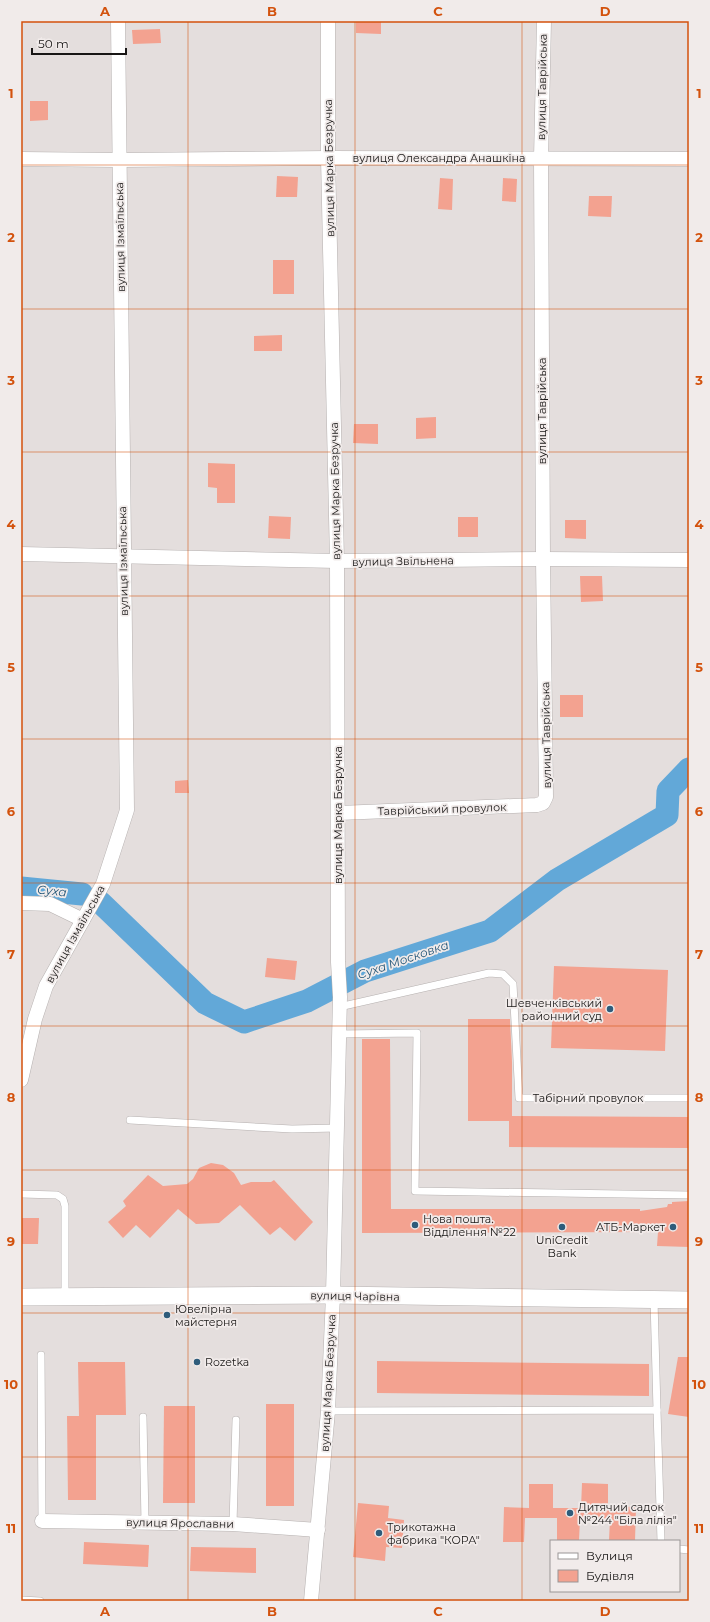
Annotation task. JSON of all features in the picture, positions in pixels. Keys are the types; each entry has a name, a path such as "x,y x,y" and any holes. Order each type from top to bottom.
{"street":[{"name":"вулиця Ізмаїльська","path":"21,1080 34,1019 46,986 103,884 127,810 118,21"},
{"name":"вулиця Марка Безручка","path":"311,1601 328,1411 333,1295 339,1034 337,561 328,158 328,21"},
{"name":"вулиця Таврійська","path":"544,21 541,159 543,559 547,795 545,801"},
{"name":"вулиця Олександра Анашкіна","path":"21,159 689,159"},
{"name":"вулиця Звільнена","path":"21,554 123,558 337,561 543,559 689,560"},
{"name":"Таврійський провулок","path":"339,813 537,805 545,801"},
{"path":"21,904 50,904 83,920"},
{"name":"вулиця Чарівна","path":"21,1298 333,1295 689,1300"},
{"name":"вулиця Ярославни","path":"42,1521 233,1524 318,1530"}],"lane":[{"name":"Табірний провулок","path":"339,1002 489,973 504,974 513,984 519,1098 689,1098"},
{"path":"339,1034 417,1032 415,1191 689,1195"},
{"path":"130,1120 292,1129 337,1128"},
{"path":"21,1194 57,1194 63,1199 65,1206 65,1297"},
{"path":"654,1300 660,1540"},
{"path":"41,1355 42,1521"},
{"path":"328,1411 657,1410"},
{"path":"143,1417 145,1523"},
{"path":"233,1524 236,1420"},
{"path":"21,1600 40,1601"}],"building":[{"path":"356,21 381,21 381,34 356,33"},
{"path":"160,29 161,43 133,44 132,30"},
{"path":"30,101 48,101 48,120 30,121"},
{"path":"277,176 298,177 297,197 276,197"},
{"path":"440,178 453,179 452,210 438,209"},
{"path":"503,178 517,179 516,202 502,201"},
{"path":"589,196 612,196 611,217 588,216"},
{"path":"273,260 294,260 294,294 273,294"},
{"path":"282,335 282,351 254,351 254,336"},
{"path":"436,417 436,438 416,439 416,418"},
{"path":"354,424 378,424 378,444 353,443"},
{"path":"208,463 235,464 235,503 217,503 217,488 208,487"},
{"path":"269,516 291,517 290,539 268,538"},
{"path":"458,517 478,517 478,537 458,537"},
{"path":"565,520 586,520 586,539 565,538"},
{"path":"580,576 602,576 603,601 581,602"},
{"path":"560,695 583,695 583,717 560,717"},
{"path":"188,780 189,793 175,793 175,781"},
{"path":"267,958 297,961 295,980 265,977"},
{"name":"Шевченківський районний суд","path":"554,966 668,970 665,1051 551,1048"},
{"path":"468,1019 510,1019 512,1116 689,1117 689,1148 509,1147 509,1121 468,1121"},
{"path":"362,1039 390,1039 391,1209 640,1209 640,1211 667,1207 668,1204 672,1204 672,1202 689,1201 689,1247 657,1246 658,1232 362,1233"},
{"path":"211,1163 223,1165 234,1173 241,1185 251,1182 271,1182 274,1180 313,1222 295,1241 280,1227 270,1235 240,1205 219,1223 196,1224 178,1209 150,1238 136,1225 123,1238 108,1222 126,1206 123,1201 148,1175 163,1186 187,1184 193,1179 199,1168"},
{"path":"21,1218 39,1218 38,1244 21,1244"},
{"path":"678,1357 689,1357 689,1417 668,1414"},
{"path":"377,1361 649,1364 649,1396 377,1393"},
{"path":"78,1362 125,1362 126,1415 96,1415 96,1500 68,1500 67,1416 79,1416"},
{"path":"266,1404 294,1404 294,1506 266,1506"},
{"path":"164,1406 195,1406 195,1503 163,1503"},
{"name":"Дитячий садок №244 \"Біла лілія\"","path":"582,1483 608,1484 608,1506 636,1507 635,1540 609,1540 610,1519 580,1519 579,1540 557,1540 557,1518 525,1518 524,1542 503,1542 504,1507 529,1508 529,1484 553,1484 553,1508 581,1508"},
{"name":"Трикотажна фабрика \"КОРА\"","path":"358,1503 389,1506 388,1518 404,1520 402,1548 386,1547 385,1561 353,1557"},
{"path":"84,1542 149,1545 148,1567 83,1564"},
{"path":"191,1547 256,1548 256,1573 190,1571"}],"waterway":[{"name":"Суха Московка","path":"101,903 205,1003 244,1022 307,1001 365,971 490,931 557,880 667,815 668,791 689,769"},
{"name":"Суха","path":"21,888 82,894"}],"place":[{"name":"Шевченківський районний суд","path":"610,1009"},
{"name":"Нова пошта. Відділення №22","path":"415,1225"},
{"name":"UniCredit Bank","path":"562,1227"},
{"name":"АТБ-Маркет","path":"673,1227"},
{"name":"Ювелірна майстерня","path":"167,1315"},
{"name":"Rozetka","path":"197,1362"},
{"name":"Дитячий садок №244 \"Біла лілія\"","path":"570,1513"},
{"name":"Трикотажна фабрика \"КОРА\"","path":"379,1533"}]}
